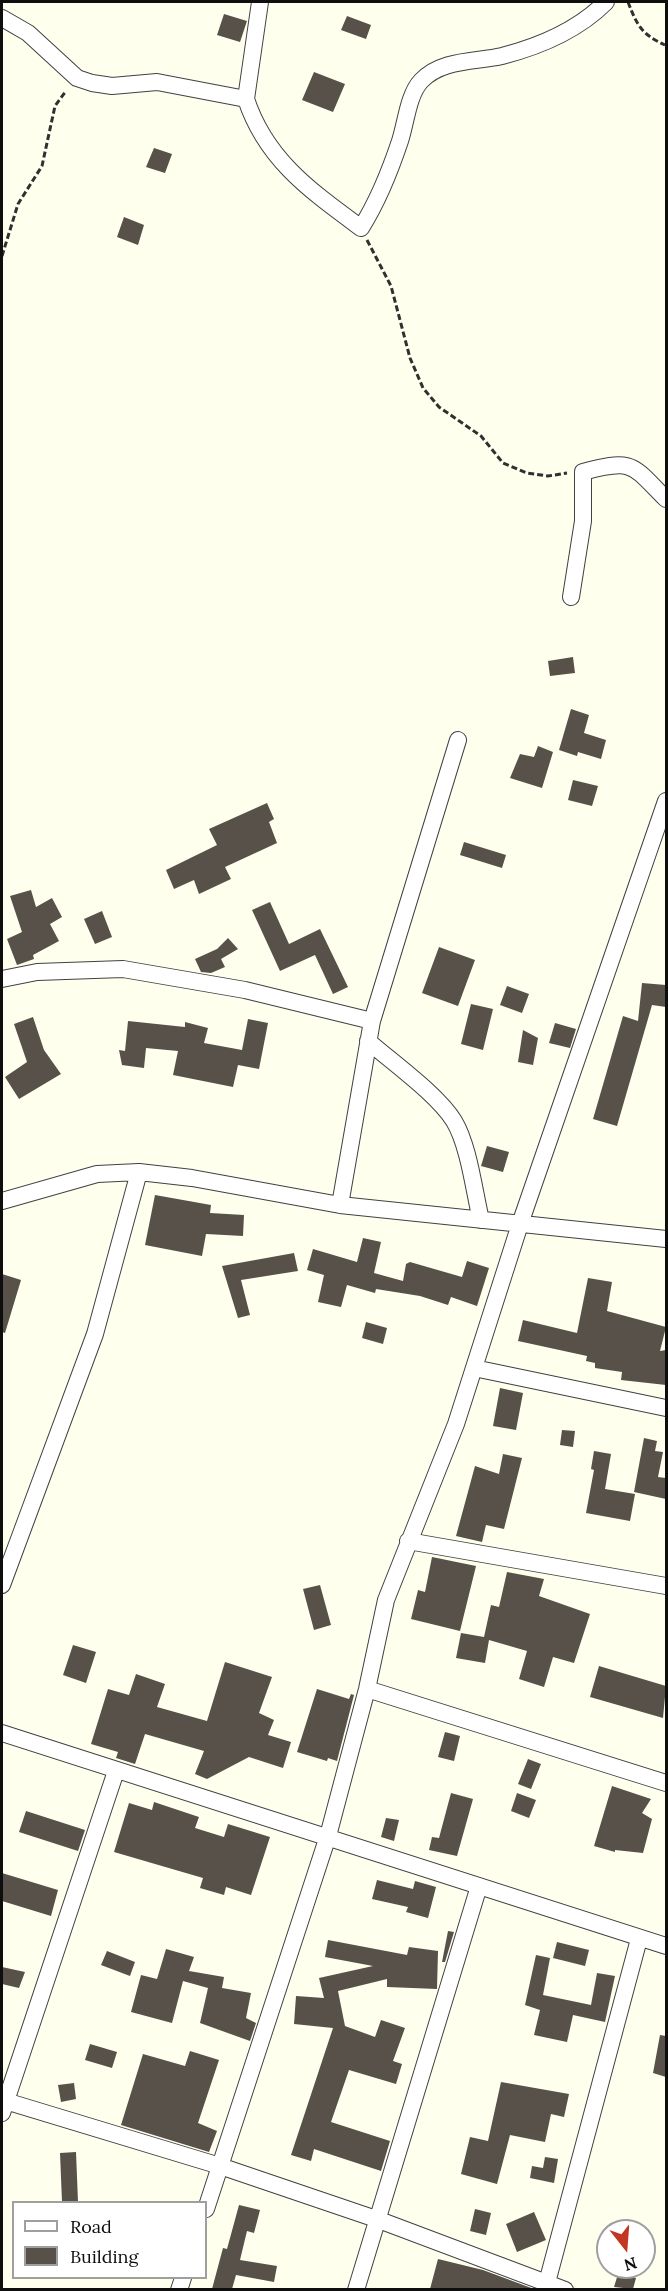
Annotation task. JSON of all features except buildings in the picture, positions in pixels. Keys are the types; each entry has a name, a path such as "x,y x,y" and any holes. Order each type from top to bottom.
{"street":[{"path":"260,2 246,99 264,142 298,178 361,228 373,209 397,150 419,82 432,71 453,64 500,57 540,45 558,37 594,13 606,2"},
{"path":"2,18 28,33 77,78 92,83 112,86 157,82 246,99"},
{"path":"571,597 583,521 583,472 608,465 624,465 641,471 666,499"},
{"path":"340,1205 372,1021 458,740"},
{"path":"207,2206 328,1836 367,1689 386,1600 456,1424 520,1224 666,801"},
{"path":"2,979 37,972 123,969 245,990 372,1021"},
{"path":"369,1041 444,1109 455,1122 462,1139 481,1220"},
{"path":"2,1201 98,1174 139,1172 192,1178 340,1205 666,1239"},
{"path":"2,1581 94,1334 139,1172"},
{"path":"474,1368 666,1408"},
{"path":"408,1541 666,1586"},
{"path":"367,1689 666,1783"},
{"path":"2,1733 666,1946"},
{"path":"116,1771 3,2105 220,2166 379,2220 546,2286 565,2289"},
{"path":"356,2289 379,2220 479,1886"},
{"path":"546,2286 639,1939"}],"path":[{"path":"628,2 636,23 647,37 665,45"},
{"path":"2,256 18,204 42,166 55,106 77,78"},
{"path":"361,228 391,286 410,358 423,388 439,407 481,436 503,463 527,473 548,476 583,472"}]}
